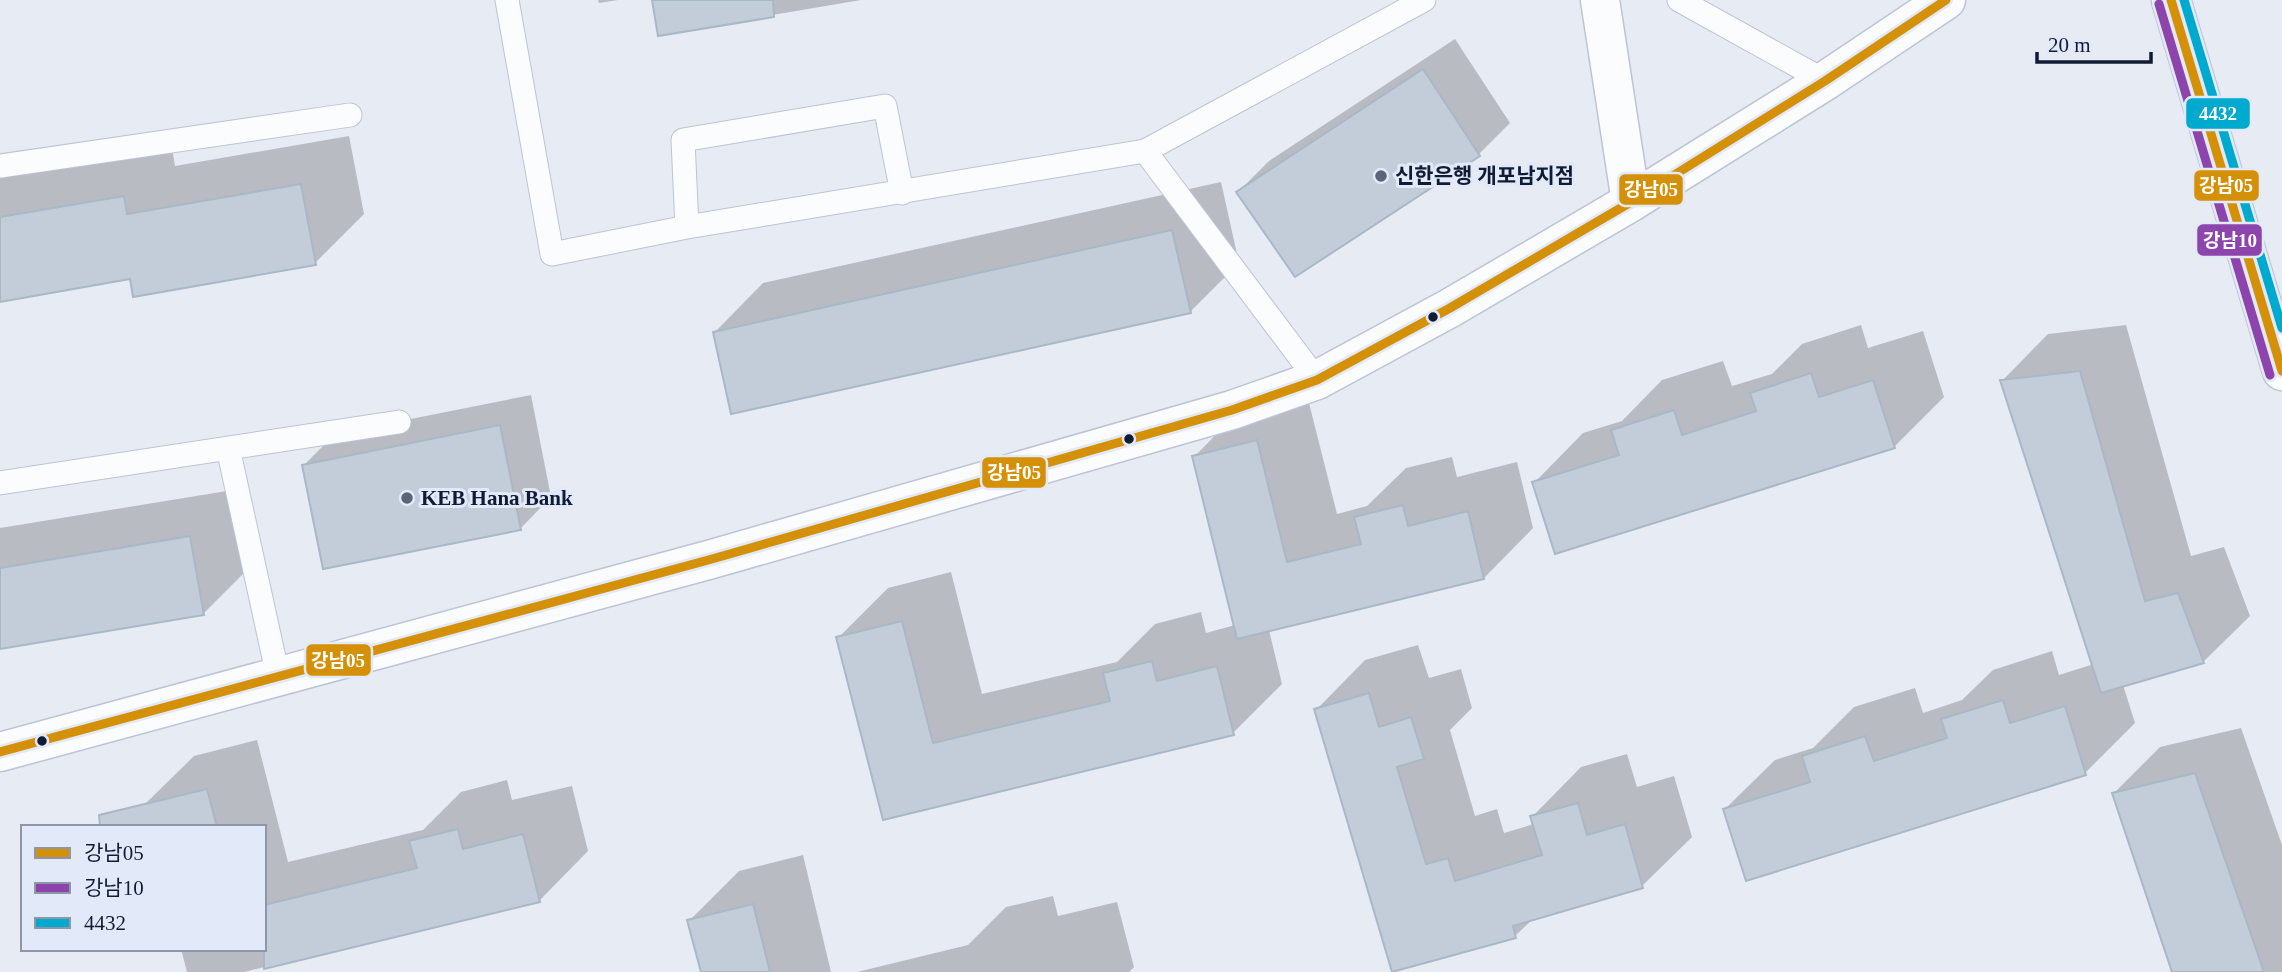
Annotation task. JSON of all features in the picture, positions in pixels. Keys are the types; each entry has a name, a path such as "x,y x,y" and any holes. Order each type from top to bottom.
{"street":[{"path":"1600,0 1631,202"},
{"path":"0,752 726,555 1232,410 1317,380 1450,308 1631,202 1825,81 1946,0"},
{"path":"2171,0 2282,371"}],"lane":[{"path":"507,0 552,254 687,227 1145,151 1424,0"},
{"path":"1679,0 1825,81"},
{"path":"687,227 683,140 886,106 902,193"},
{"path":"0,166 350,115"},
{"path":"1145,151 1317,380"},
{"path":"0,483 399,422"},
{"path":"228,448 278,676"}],"building":[{"path":"652,0 773,0 774,17 658,36"},
{"path":"1423,69 1480,156 1295,277 1236,192"},
{"path":"301,184 316,265 133,297 130,279 0,302 0,217 124,196 127,214"},
{"path":"1172,230 1191,313 731,414 713,332"},
{"path":"2080,371 2145,601 2178,593 2204,663 2101,693 2000,380"},
{"path":"1811,373 1819,397 1873,380 1895,448 1555,554 1532,482 1619,455 1611,430 1674,410 1682,435 1756,411 1750,393"},
{"path":"500,425 521,530 323,569 302,465"},
{"path":"1257,440 1287,562 1361,544 1354,517 1403,505 1408,526 1468,511 1484,579 1237,639 1192,456"},
{"path":"190,536 204,615 0,649 0,568"},
{"path":"902,621 933,743 1110,701 1103,673 1152,661 1157,681 1217,666 1234,735 883,820 836,637"},
{"path":"1369,693 1379,727 1411,717 1424,759 1397,767 1426,864 1448,858 1455,881 1542,855 1530,816 1578,803 1587,835 1625,824 1643,888 1513,926 1516,938 1392,972 1314,709"},
{"path":"2003,700 2010,723 2065,706 2086,775 1746,881 1723,809 1810,782 1802,756 1865,736 1874,761 1947,738 1941,719"},
{"path":"2195,773 2264,972 2172,972 2112,793"},
{"path":"207,789 216,825 100,825 99,815"},
{"path":"458,829 463,849 523,834 540,902 264,969 266,905 417,868 409,841"},
{"path":"753,904 770,972 701,972 687,920"}],"transit line":[{"name":"강남05","path":"0,752 712,559 1232,410 1317,380 1450,308 1631,202 1825,81 1946,0"},
{"name":"강남05","path":"2171,0 2282,371"},
{"name":"4432","path":"2184,0 2282,328"},
{"name":"강남10","path":"2159,4 2270,375"}],"place":[{"name":"신한은행 개포남지점","path":"1381,176"},
{"name":"KEB Hana Bank","path":"407,498"}]}
